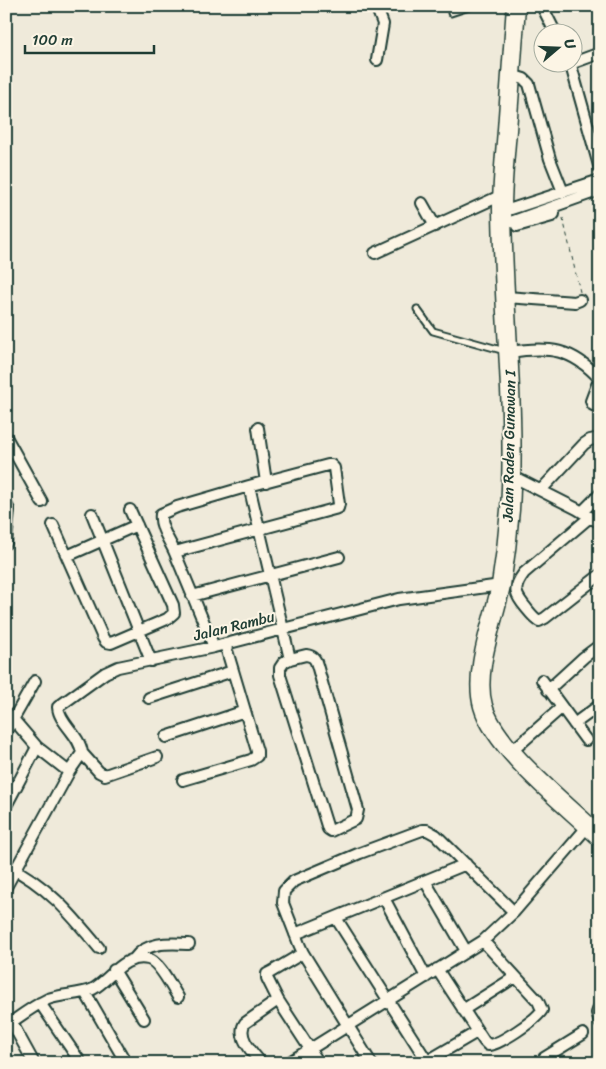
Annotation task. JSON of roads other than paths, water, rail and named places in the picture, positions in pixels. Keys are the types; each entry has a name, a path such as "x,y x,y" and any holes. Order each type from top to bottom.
{"highway":[{"name":"Jalan Raden Gunawan I","path":"516,6 502,195 511,388 507,543 480,682 482,705 492,728 512,751 534,775 594,831"}],"street":[{"path":"376,6 383,24 377,60"},
{"path":"542,6 550,22"},
{"path":"584,58 600,53"},
{"path":"573,72 600,169"},
{"path":"502,222 552,216 558,199 550,159 530,84 524,79 511,75"},
{"path":"502,222 600,180"},
{"path":"558,199 600,190"},
{"path":"375,253 502,195"},
{"path":"422,203 435,226"},
{"path":"506,297 574,302 580,300"},
{"path":"509,352 537,348 565,354 581,361 597,385 592,403 600,408"},
{"path":"258,428 266,482"},
{"path":"542,490 584,444 590,440 600,438"},
{"path":"7,440 42,502"},
{"path":"174,552 336,508 339,506 334,468 331,465 249,486 177,507 160,514 162,527 214,647"},
{"path":"510,475 542,490 600,523"},
{"path":"249,486 290,659"},
{"path":"600,494 586,514 524,573 516,585 516,593 533,616 539,620 545,618 600,575"},
{"path":"6,504 9,510 6,543"},
{"path":"53,525 103,638 106,642 114,642 172,617 174,610 130,510"},
{"path":"92,514 151,661"},
{"path":"67,556 137,525"},
{"path":"192,596 339,557"},
{"name":"Jalan Rambu","path":"82,753 79,742 59,713 58,707 111,670 214,647 417,595 500,585"},
{"path":"183,780 251,760 257,756 225,644"},
{"path":"548,690 600,645"},
{"path":"306,655 315,659 358,810 356,819 333,831 328,829 280,675 281,665 290,659 306,655"},
{"path":"149,698 233,671"},
{"path":"542,680 586,740"},
{"path":"6,732 10,716 35,681"},
{"path":"574,724 600,705"},
{"path":"512,751 561,708"},
{"path":"166,737 245,711"},
{"path":"10,716 38,747 69,772"},
{"path":"6,806 38,747"},
{"path":"6,887 11,867 82,753 98,772 105,774 157,757"},
{"path":"370,1063 303,953 283,903 284,890 294,881 360,853 422,830 427,830 436,835 514,912"},
{"path":"288,1063 483,941 594,831"},
{"path":"295,934 466,864"},
{"path":"11,867 42,886 53,896 67,909 99,948"},
{"path":"425,881 466,951"},
{"path":"384,898 426,976"},
{"path":"336,918 426,1062 477,1032"},
{"path":"437,969 477,1032 488,1045 494,1044 540,1014 542,1006 483,941"},
{"path":"134,959 138,952 150,946 174,943 189,944"},
{"path":"303,953 267,974 268,983 319,1063"},
{"path":"34,1063 9,1024 40,1003 50,999 85,992 99,985 114,970 134,959 148,959 156,964 178,997"},
{"path":"114,970 144,1019"},
{"path":"463,1010 515,977"},
{"path":"85,992 125,1061"},
{"path":"261,1063 248,1046 242,1028 245,1023 278,1000"},
{"path":"40,1003 81,1063"},
{"path":"600,1005 597,1013 600,1023"},
{"path":"541,1063 544,1058 583,1034"}],"lane":[{"path":"451,12 472,6"},
{"path":"417,309 434,331 509,352"}]}
